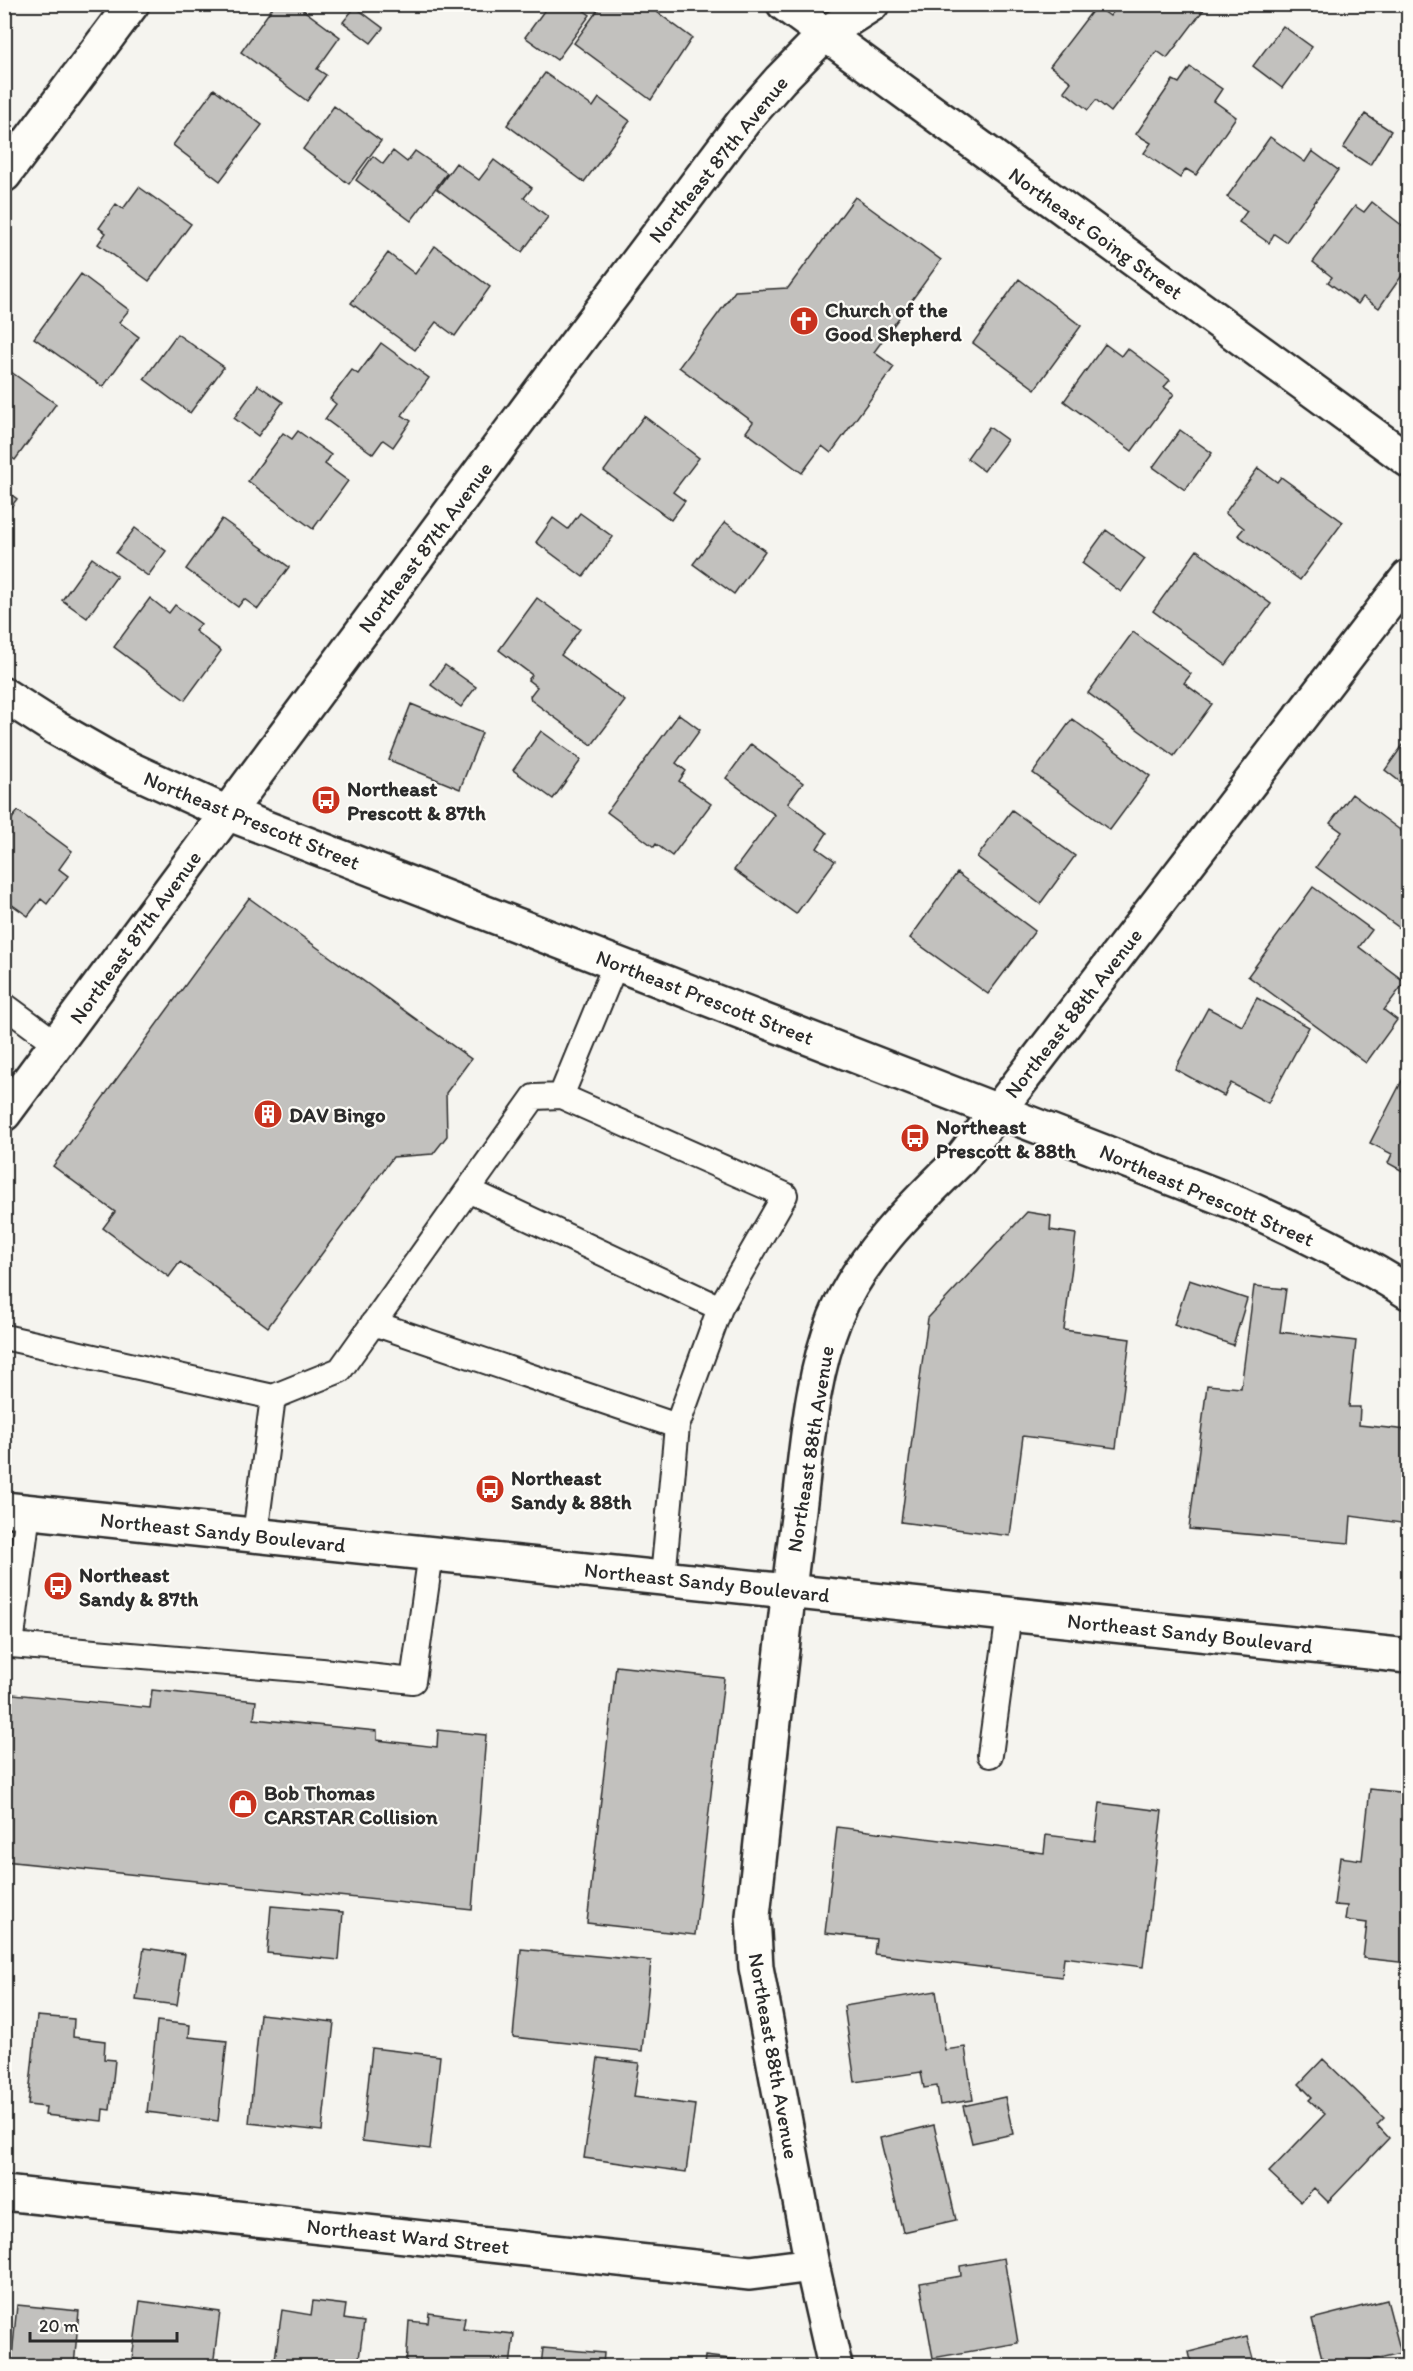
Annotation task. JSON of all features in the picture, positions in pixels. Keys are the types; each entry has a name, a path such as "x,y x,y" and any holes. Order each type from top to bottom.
{"street":[{"path":"4,176 132,4"},
{"name":"Northeast Going Street","path":"784,4 1408,460"},
{"name":"Northeast 87th Avenue","path":"4,1114 546,383 744,121 825,34 872,4"},
{"name":"Northeast 88th Avenue","path":"835,2367 812,2265 756,1967 753,1916 788,1591 812,1409 824,1350 835,1317 858,1275 884,1239 914,1205 961,1159 1408,577"},
{"name":"Northeast Prescott Street","path":"4,695 54,728 117,763 227,813 1242,1205 1358,1261 1408,1292"},
{"name":"Northeast Sandy Boulevard","path":"16,1511 1408,1656"},
{"name":"Northeast Ward Street","path":"4,2193 750,2273 812,2265"}],"lane":[{"path":"561,1096 616,963"},
{"path":"4,1005 57,1044"},
{"path":"4,1337 273,1397 340,1370 534,1096 561,1096 785,1195 720,1308 677,1426 663,1578"},
{"path":"468,1190 720,1308"},
{"path":"374,1323 677,1426"},
{"path":"255,1535 273,1397"},
{"path":"16,1511 11,1645 322,1671 413,1681 431,1553"},
{"path":"990,1755 1009,1614"}],"building":[{"path":"275,4 295,4 340,37 317,69 326,75 307,101 241,52"},
{"path":"549,4 575,4 590,15 557,60 525,37"},
{"path":"602,4 646,4 692,38 651,100 574,43"},
{"path":"1119,4 1200,4 1205,8 1167,58 1157,51 1111,112 1096,100 1088,110 1064,91 1071,82 1050,66 1096,6 1110,16"},
{"path":"355,7 383,28 371,43 343,22"},
{"path":"1283,26 1312,47 1282,88 1253,66"},
{"path":"1190,67 1222,89 1214,101 1236,117 1196,175 1186,169 1180,178 1144,153 1151,143 1136,134 1173,80 1179,83"},
{"path":"545,73 593,107 599,98 630,121 584,182 507,125"},
{"path":"214,89 262,125 220,181 173,145"},
{"path":"334,106 381,141 349,184 303,149"},
{"path":"1365,114 1391,131 1370,165 1343,148"},
{"path":"1270,137 1305,162 1312,151 1338,170 1286,242 1274,234 1269,243 1239,222 1247,211 1227,197"},
{"path":"393,151 407,162 415,151 447,173 411,221 356,180 373,156 383,164"},
{"path":"494,160 532,188 524,198 548,217 522,252 437,189 456,163 479,180"},
{"path":"139,187 191,224 149,281 98,244 106,233 99,228 116,204 123,209"},
{"name":"Church of the Good Shepherd","path":"855,197 941,260 874,352 894,367 831,453 822,446 802,473 746,432 753,422 679,367 735,291 788,288"},
{"path":"1372,202 1408,230 1406,258 1408,267 1379,308 1363,297 1358,304 1328,282 1332,277 1313,262 1355,206 1364,212"},
{"path":"435,246 490,287 455,336 436,322 415,350 351,303 388,253 415,274"},
{"path":"81,274 129,310 119,322 139,337 103,387 34,338"},
{"path":"1019,279 1081,326 1035,389 973,343"},
{"path":"177,334 224,367 190,413 144,379"},
{"path":"381,343 429,378 402,415 411,421 393,447 383,440 373,454 325,419 336,404 330,399 352,370 358,374"},
{"path":"1105,344 1121,356 1127,348 1170,380 1164,387 1174,394 1132,451 1064,401"},
{"path":"4,367 56,404 15,460 4,452"},
{"path":"258,385 283,402 258,436 234,418"},
{"path":"644,416 699,458 673,492 685,501 671,520 604,471"},
{"path":"989,427 1007,440 984,471 967,458"},
{"path":"1180,430 1212,453 1185,490 1153,467"},
{"path":"298,431 331,455 325,464 348,481 313,529 248,481 283,433 292,439"},
{"path":"1258,468 1277,482 1281,477 1343,522 1300,580 1238,535 1244,528 1225,513"},
{"path":"4,489 17,499 4,516"},
{"path":"580,513 613,537 583,577 536,542 553,518 568,529"},
{"path":"222,519 289,567 258,609 244,599 238,607 186,569"},
{"path":"725,522 765,551 734,594 693,564"},
{"path":"135,528 166,551 148,576 116,553"},
{"path":"1106,530 1145,559 1121,592 1082,563"},
{"path":"1197,550 1271,604 1226,665 1153,611"},
{"path":"92,558 117,576 87,618 62,600"},
{"path":"150,598 169,613 175,605 201,624 195,631 221,651 185,700 114,647"},
{"path":"537,598 580,629 561,655 625,701 592,745 531,700 530,696 537,687 528,680 532,675 499,650"},
{"path":"1133,632 1191,674 1184,683 1212,704 1174,756 1088,693"},
{"path":"445,665 476,687 461,707 431,685"},
{"path":"411,704 482,733 460,789 389,760"},
{"path":"679,714 700,730 676,763 686,771 679,781 711,804 672,856 656,844 654,847 607,812"},
{"path":"1072,719 1150,776 1110,830 1033,773"},
{"path":"541,731 581,760 553,799 513,770"},
{"path":"1408,738 1408,788 1385,770"},
{"path":"751,744 803,783 788,803 827,833 817,848 835,861 796,914 734,870 775,815 726,778"},
{"path":"1352,794 1408,836 1408,934 1316,867 1342,832 1330,823"},
{"path":"1012,810 1075,856 1040,904 977,857"},
{"path":"18,811 72,851 59,869 68,876 47,904 41,899 28,916 4,899 4,829"},
{"path":"957,873 1035,931 988,994 910,938"},
{"path":"1313,887 1372,930 1359,947 1405,982 1384,1010 1397,1020 1366,1063 1248,976"},
{"name":"DAV Bingo","path":"249,898 471,1059 446,1093 447,1136 433,1154 393,1157 268,1327 180,1262 169,1277 103,1228 115,1212 53,1166"},
{"path":"1257,998 1309,1027 1268,1103 1231,1083 1224,1096 1175,1069 1208,1008 1242,1026"},
{"path":"1408,1069 1408,1174 1388,1163 1392,1154 1370,1143"},
{"path":"1027,1212 1051,1216 1050,1230 1076,1234 1064,1330 1130,1339 1116,1448 1023,1436 1010,1536 901,1522 928,1318"},
{"path":"1189,1280 1247,1299 1233,1345 1174,1325"},
{"path":"1254,1286 1286,1289 1280,1332 1356,1341 1349,1407 1360,1407 1359,1425 1408,1430 1408,1524 1351,1516 1349,1543 1189,1529 1207,1385 1241,1388"},
{"path":"616,1666 724,1678 695,1935 587,1923"},
{"name":"Bob Thomas CARSTAR Collision","path":"152,1690 256,1701 254,1719 377,1731 377,1740 437,1747 438,1730 486,1735 472,1910 4,1861 4,1693 150,1708"},
{"path":"1370,1789 1408,1793 1408,1963 1363,1958 1367,1923 1345,1920 1347,1906 1334,1905 1340,1857 1362,1860"},
{"path":"1100,1803 1162,1811 1143,1967 1064,1957 1062,1977 874,1954 876,1939 825,1933 837,1827 1044,1853 1046,1835 1095,1841"},
{"path":"271,1906 343,1912 339,1960 267,1953"},
{"path":"144,1948 185,1954 177,2005 136,2000"},
{"path":"521,1949 651,1961 642,2051 513,2037"},
{"path":"936,1991 945,2050 965,2047 973,2100 940,2105 937,2086 924,2088 921,2072 855,2082 844,2006"},
{"path":"260,2014 334,2022 322,2131 249,2123"},
{"path":"37,2016 74,2019 73,2037 105,2041 104,2059 115,2060 110,2110 103,2109 102,2121 45,2115 46,2107 28,2105"},
{"path":"157,2021 190,2025 189,2037 227,2041 218,2121 147,2112"},
{"path":"372,2048 440,2056 430,2149 362,2141"},
{"path":"598,2058 639,2063 634,2097 695,2105 686,2172 584,2158"},
{"path":"1323,2059 1384,2118 1377,2125 1389,2138 1328,2202 1314,2188 1301,2202 1269,2172 1325,2114 1309,2100 1312,2097 1299,2084"},
{"path":"1005,2097 1013,2134 972,2143 963,2106"},
{"path":"934,2125 956,2220 903,2232 880,2138"},
{"path":"1004,2258 1018,2343 933,2358 920,2283 961,2276 960,2266"},
{"path":"1387,2300 1401,2353 1345,2366 1324,2366 1312,2319"},
{"path":"140,2301 220,2312 213,2366 185,2366 132,2359"},
{"path":"313,2301 346,2305 344,2319 364,2322 358,2366 274,2366 282,2310 311,2315"},
{"path":"17,2305 79,2311 74,2366 11,2366"},
{"path":"429,2313 465,2318 463,2329 514,2334 510,2366 406,2366 409,2321 428,2323"},
{"path":"1247,2337 1255,2366 1192,2366 1189,2352"},
{"path":"543,2348 604,2353 603,2366 541,2366"},
{"path":"705,2356 754,2362 753,2366 704,2366"}],"place":[{"name":"Church of the Good Shepherd","path":"804,321"},
{"name":"Northeast Prescott & 87th","path":"326,800"},
{"name":"DAV Bingo","path":"268,1114"},
{"name":"Northeast Prescott & 88th","path":"915,1138"},
{"name":"Northeast Sandy & 88th","path":"490,1489"},
{"name":"Northeast Sandy & 87th","path":"58,1586"},
{"name":"Bob Thomas CARSTAR Collision","path":"243,1804"}]}
